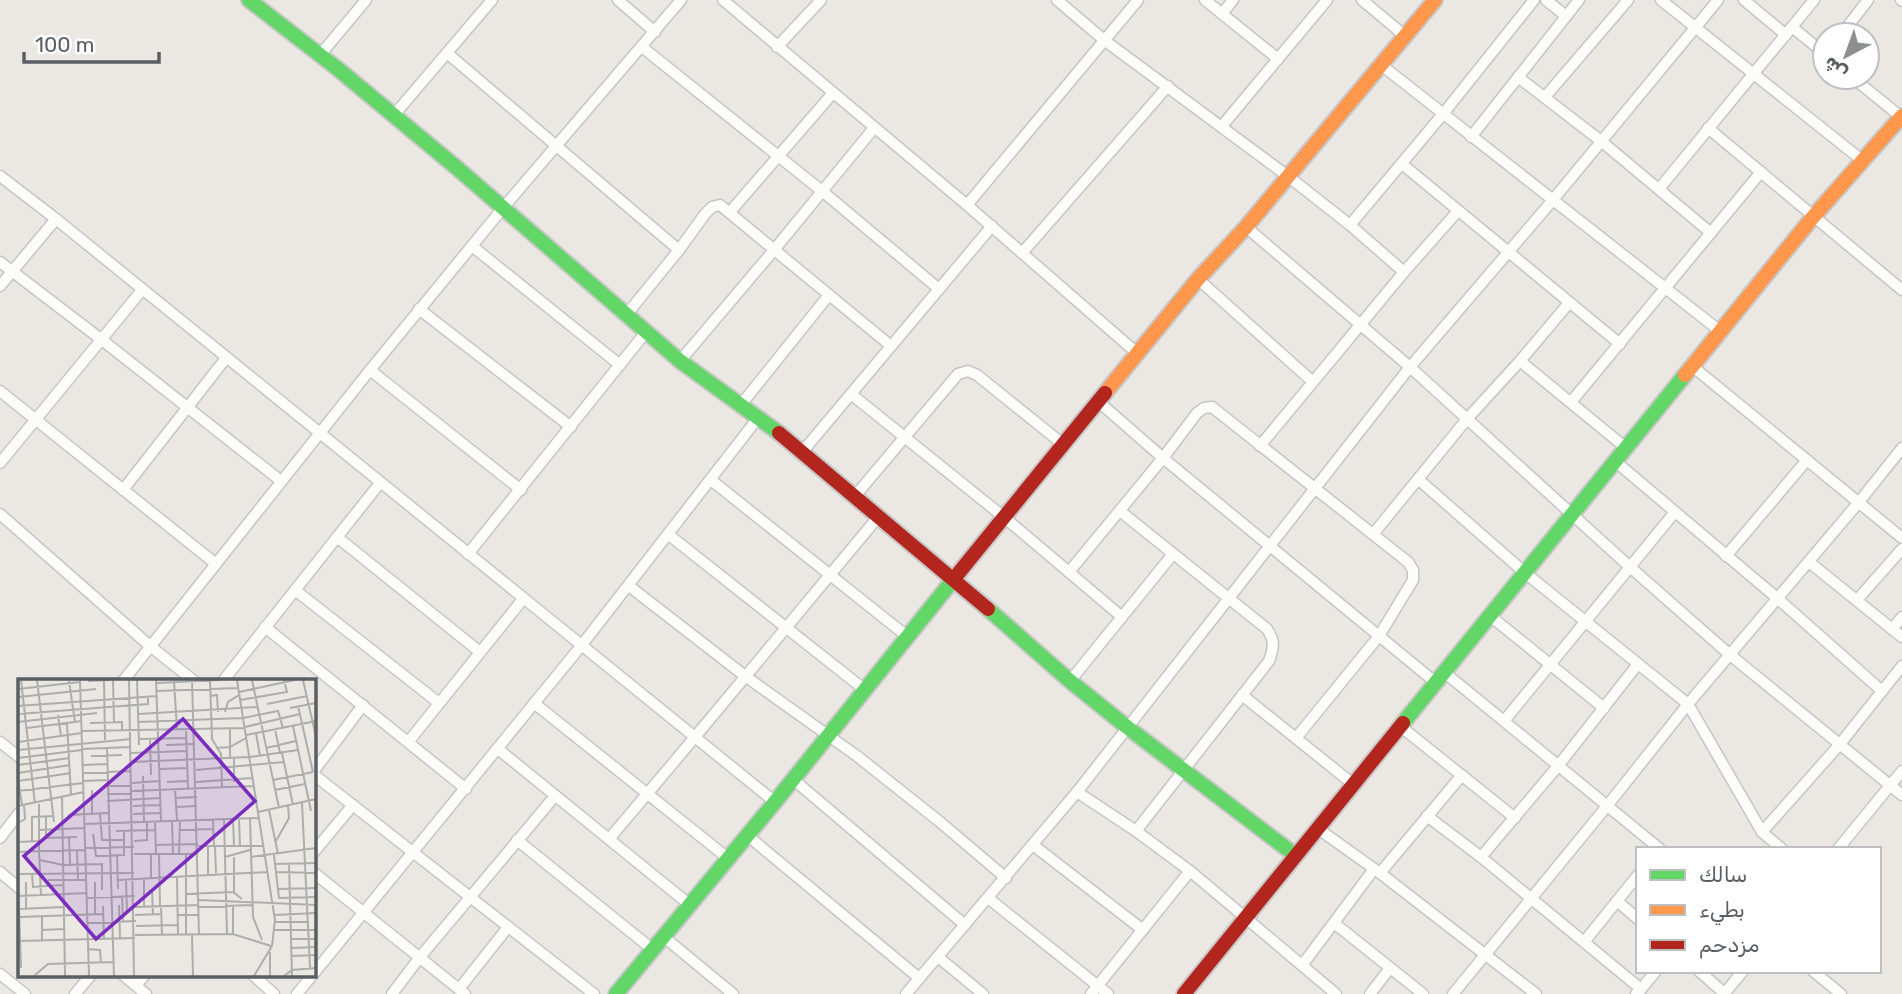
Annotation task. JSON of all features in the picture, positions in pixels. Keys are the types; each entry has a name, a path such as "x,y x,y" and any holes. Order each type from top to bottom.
{"street":[{"path":"320,55 366,0"},
{"path":"394,115 492,0"},
{"path":"618,0 655,32"},
{"path":"125,679 419,310 681,0"},
{"path":"723,0 992,226 1138,354"},
{"path":"777,47 821,0"},
{"path":"1057,0 1104,40 1289,177 1404,272"},
{"path":"967,205 1138,0"},
{"path":"1205,0 1278,59"},
{"path":"1222,14 1233,0"},
{"path":"1222,126 1327,0"},
{"path":"1362,0 1405,36"},
{"path":"618,993 1198,279 1246,228 1435,0"},
{"path":"1350,225 1534,0"},
{"path":"1546,0 1566,16"},
{"path":"1471,136 1579,0"},
{"path":"1545,97 1628,0"},
{"path":"1661,0 1863,161"},
{"path":"906,994 1077,792 1410,367 1718,0"},
{"path":"1744,0 1811,45"},
{"path":"1659,189 1814,0"},
{"path":"1852,21 1868,0"},
{"path":"254,2 394,115 680,361 784,436 1070,681 1294,855"},
{"path":"642,47 939,289"},
{"path":"447,53 679,250"},
{"path":"1380,64 1720,331"},
{"path":"1518,77 1601,141 1711,233"},
{"path":"1022,253 1168,86"},
{"path":"1184,994 1813,216 1901,116 1870,91"},
{"path":"730,212 833,93"},
{"path":"680,361 874,128"},
{"path":"1708,128 1902,290"},
{"path":"1402,164 1620,345"},
{"path":"1571,402 1761,172"},
{"path":"0,176 775,803"},
{"path":"627,314 712,207 720,205 891,346"},
{"path":"1260,446 1360,324 1458,211"},
{"path":"0,286 56,219"},
{"path":"803,452 992,226"},
{"path":"1246,228 1410,367 1729,654 1902,795"},
{"path":"472,246 620,365"},
{"path":"0,262 281,481"},
{"path":"1198,279 1312,382"},
{"path":"0,463 142,290"},
{"path":"740,406 829,295"},
{"path":"1374,533 1467,419 1569,303"},
{"path":"419,310 571,427"},
{"path":"468,554 646,332"},
{"path":"123,489 226,358"},
{"path":"1520,361 1626,448"},
{"path":"1692,366 1902,538"},
{"path":"370,370 521,490"},
{"path":"855,496 958,374 968,371 977,375 1065,444"},
{"path":"0,391 216,564"},
{"path":"851,394 1005,518 1122,617"},
{"path":"1099,402 1379,636 1504,721 1657,847"},
{"path":"1069,572 1197,413 1212,407 1374,533 1408,562 1413,570 1413,580 1379,636 1296,738"},
{"path":"315,972 629,586 758,418"},
{"path":"1453,994 1729,654 1902,448"},
{"path":"1727,556 1807,460"},
{"path":"1615,461 1882,691"},
{"path":"1418,479 1524,572 1688,704 1762,832 1780,847"},
{"path":"711,480 908,637"},
{"path":"225,679 380,483"},
{"path":"1120,511 1267,629 1273,638 1274,646 1269,661 1136,831"},
{"path":"1504,721 1675,512"},
{"path":"0,514 191,679"},
{"path":"609,839 879,516"},
{"path":"669,535 865,690"},
{"path":"337,537 480,652"},
{"path":"1857,600 1902,549"},
{"path":"1070,681 1173,554"},
{"path":"1809,562 1902,637"},
{"path":"629,586 745,676 857,756 1006,878"},
{"path":"295,590 439,703"},
{"path":"409,741 523,599"},
{"path":"1489,615 1604,708"},
{"path":"1892,629 1902,617"},
{"path":"265,627 466,789"},
{"path":"1481,857 1558,766 1638,664"},
{"path":"1762,832 1840,744 1902,666"},
{"path":"1242,695 1353,784"},
{"path":"534,703 729,859"},
{"path":"315,770 363,705"},
{"path":"1400,726 1514,818"},
{"path":"0,741 18,756"},
{"path":"498,749 691,905"},
{"path":"1840,847 1902,771"},
{"path":"315,775 594,994"},
{"path":"1303,964 1377,871 1462,775"},
{"path":"794,779 965,925"},
{"path":"1077,792 1191,871 1336,994"},
{"path":"392,994 555,796"},
{"path":"315,851 353,805"},
{"path":"0,838 18,814"},
{"path":"1427,816 1584,942 1639,991 1654,973"},
{"path":"1317,828 1536,994"},
{"path":"748,836 919,978"},
{"path":"517,840 652,949"},
{"path":"1033,845 1143,930"},
{"path":"1095,990 1191,871"},
{"path":"0,872 18,887"},
{"path":"315,874 462,991 508,927"},
{"path":"1584,942 1636,877"},
{"path":"988,898 1095,990 1108,994"},
{"path":"1616,901 1636,917"},
{"path":"1334,923 1423,994"},
{"path":"664,937 733,994"},
{"path":"938,957 983,994"},
{"path":"1370,994 1390,968"},
{"path":"1701,973 1724,994 1741,973"},
{"path":"1815,973 1841,994"},
{"path":"0,974 25,994"},
{"path":"75,994 90,976"},
{"path":"124,976 146,994"},
{"path":"136,985 144,976"},
{"path":"254,976 274,994"},
{"path":"297,994 312,976"}],"traffic: fast":[{"path":"249,0 338,69 457,168 680,361 779,433"},
{"path":"1403,723 1685,375"},
{"path":"616,994 775,802 957,575"},
{"path":"988,609 1127,727 1295,855"}],"traffic: slow":[{"path":"1105,393 1435,0"},
{"path":"1685,375 1813,217 1902,116"}],"traffic: jam":[{"path":"957,575 1105,393"},
{"path":"779,433 988,609"},
{"path":"1184,994 1403,723"}]}
